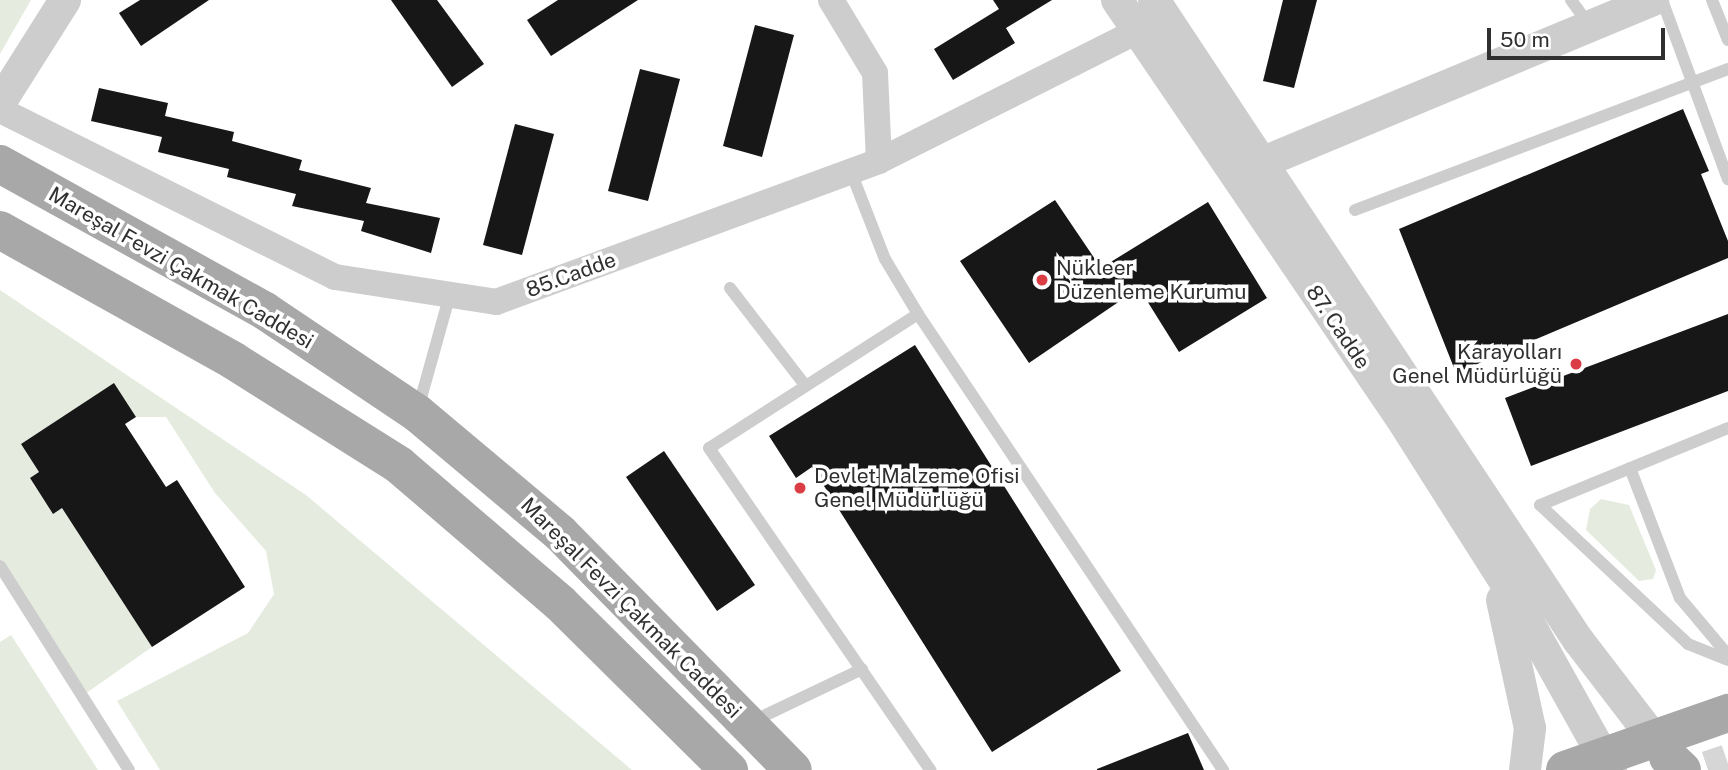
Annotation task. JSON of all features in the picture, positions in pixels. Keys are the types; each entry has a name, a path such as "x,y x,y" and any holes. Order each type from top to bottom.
{"main road":[{"name":"Mareşal Fevzi Çakmak Caddesi","path":"0,164 265,311 417,413 560,533 793,770"},
{"path":"0,230 234,361 399,465 560,603 729,770"},
{"path":"1641,760 1728,713"},
{"path":"1565,770 1641,760 1728,735"}],"street":[{"path":"0,103 65,0"},
{"path":"831,0 875,74 880,161"},
{"name":"87. Cadde","path":"1117,0 1235,174 1482,551 1641,760"},
{"name":"87. Cadde","path":"1154,0 1265,161 1571,629 1641,760"},
{"path":"1235,174 1653,0"},
{"name":"85.Cadde","path":"0,110 335,277 449,298 496,302 880,161 1137,32"},
{"path":"1482,551 1502,598 1524,690 1530,757 1525,770"}],"lane":[{"path":"1571,0 1590,25"},
{"path":"1662,0 1727,175"},
{"path":"1712,0 1728,40"},
{"path":"1355,210 1728,69"},
{"path":"851,172 885,259 918,314 1223,770"},
{"path":"730,288 805,385"},
{"path":"417,413 449,298"},
{"path":"918,314 709,448 930,770"},
{"path":"1728,428 1540,505 1688,644 1728,660"},
{"path":"1630,468 1680,598 1728,655"},
{"path":"0,566 129,770"},
{"path":"748,724 862,668"}],"shaded area":[{"path":"0,0 31,0 0,54"},
{"path":"0,290 306,495 632,770 160,770 117,701 248,633 274,594 266,551 215,493 166,417 136,417 114,384 21,444 39,472 30,479 53,514 62,508 152,647 82,696 0,566"},
{"path":"1601,499 1629,505 1656,570 1653,579 1639,581 1586,530 1590,509"},
{"path":"11,635 98,770 0,770 0,642"}],"building":[{"path":"140,0 209,0 141,46 119,13"},
{"path":"391,0 437,0 484,64 452,87"},
{"path":"558,0 638,0 551,56 527,20"},
{"path":"993,0 1052,0 1006,28 1015,43 953,80 934,49 999,9"},
{"path":"1283,0 1317,0 1294,88 1263,81"},
{"path":"755,25 794,35 762,157 723,146"},
{"path":"640,69 680,79 648,201 608,191"},
{"path":"99,88 168,103 165,116 234,132 232,141 302,160 299,170 371,188 366,203 440,218 431,253 361,231 364,221 292,206 296,194 227,177 229,169 158,152 162,137 91,121"},
{"path":"1683,109 1709,171 1701,174 1728,241 1728,258 1456,373 1399,229"},
{"path":"515,124 554,134 522,255 483,245"},
{"path":"1055,200 1101,268 1208,202 1267,298 1179,352 1139,288 1029,363 960,261"},
{"path":"1728,314 1728,391 1531,466 1505,398"},
{"path":"915,345 1121,671 992,752 812,467 796,478 769,436"},
{"path":"114,383 136,417 125,424 166,487 177,480 245,587 152,647 62,508 53,514 30,478 39,472 21,444"},
{"path":"664,451 755,585 717,611 626,477"},
{"path":"1188,733 1204,770 1097,770 1097,769"}],"tunnel":[{"path":"1708,770 1728,763"}],"place":[{"name":"Nükleer Düzenleme Kurumu","path":"1042,280"},
{"name":"Karayolları Genel Müdürlüğü","path":"1576,364"},
{"name":"Devlet Malzeme Ofisi Genel Müdürlüğü","path":"800,488"}]}
